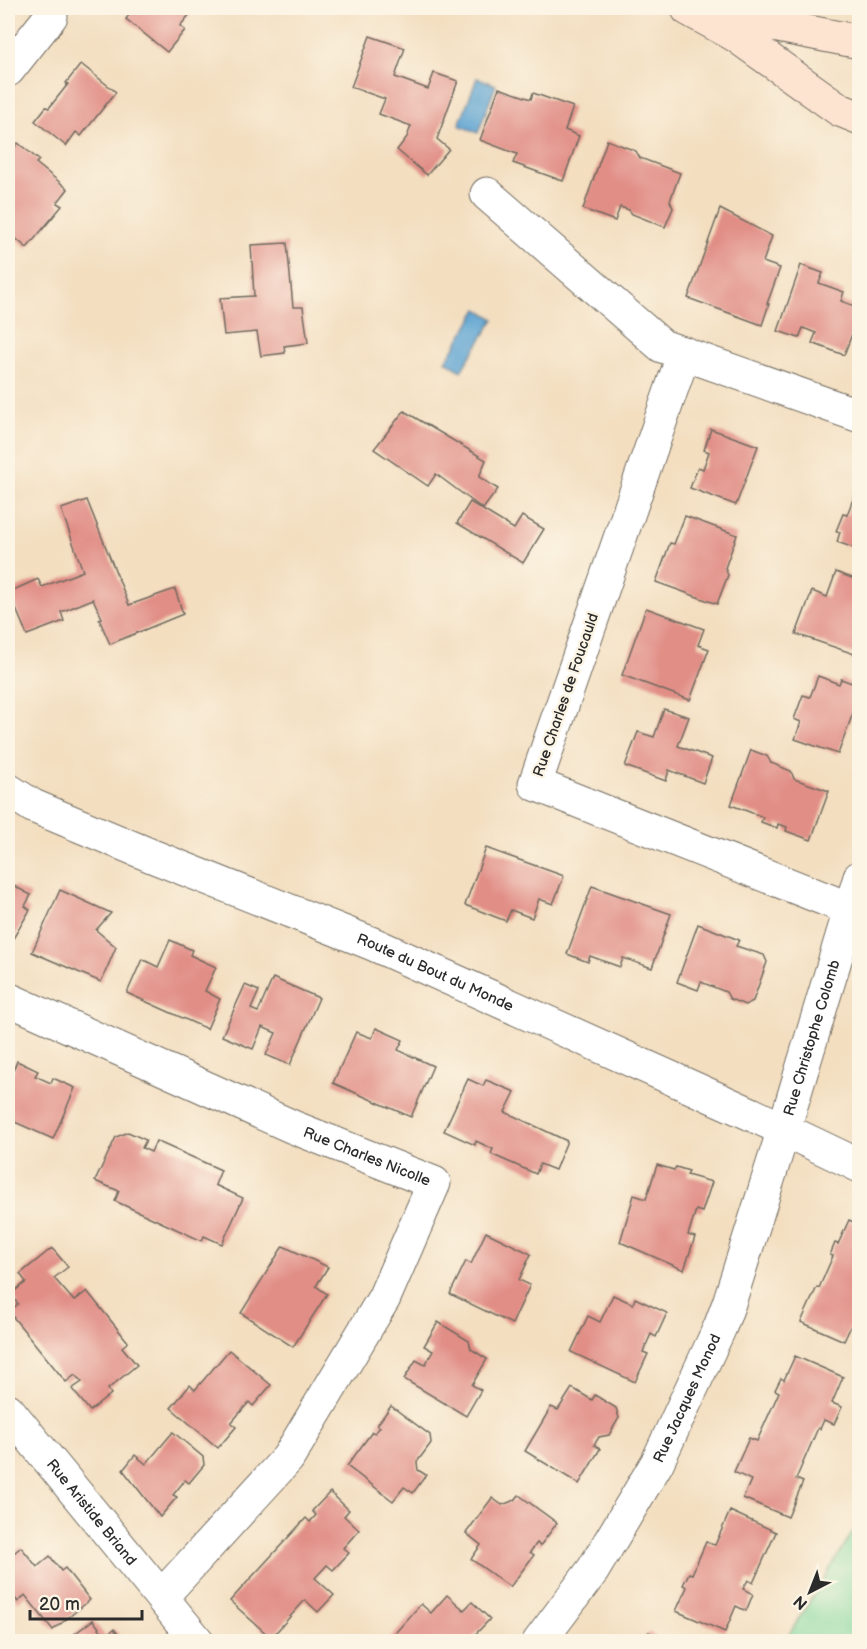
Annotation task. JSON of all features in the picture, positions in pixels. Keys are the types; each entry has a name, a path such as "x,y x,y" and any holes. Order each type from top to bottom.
{"street":[{"path":"686,8 860,42"},
{"path":"686,8 735,35 840,110 860,118"},
{"path":"8,70 51,16"},
{"path":"487,194 662,346 860,416"},
{"name":"Rue Charles de Foucauld","path":"684,353 535,784 850,909"},
{"name":"Route du Bout du Monde","path":"8,790 33,806 373,944 784,1129 860,1166"},
{"name":"Rue Christophe Colomb","path":"784,1129 860,877"},
{"name":"Rue Charles Nicolle","path":"8,999 293,1127 434,1183 384,1298 288,1458 162,1596"},
{"name":"Rue Jacques Monod","path":"539,1641 593,1570 657,1463 720,1327 784,1129"},
{"name":"Rue Aristide Briand","path":"8,1410 198,1641"}],"green space":[{"path":"859,1522 859,1641 785,1641"}],"water":[{"path":"477,78 496,85 478,133 459,125"},
{"path":"478,309 494,319 461,371 446,361"}],"building":[{"path":"126,8 195,8 180,26 185,30 167,52 126,19 131,12"},
{"path":"370,36 405,48 395,77 428,89 434,73 458,81 437,139 449,149 427,175 397,150 407,137 411,126 379,114 385,99 351,87"},
{"path":"81,64 116,92 81,136 76,132 66,146 35,121 46,107 49,108"},
{"path":"499,88 531,99 533,93 573,107 565,130 579,136 563,181 513,163 517,154 480,140"},
{"path":"607,140 636,151 640,158 680,173 670,201 673,208 665,227 620,207 615,221 583,209"},
{"path":"18,143 39,160 36,163 68,189 57,203 62,206 27,248 8,232 8,156"},
{"path":"720,209 772,236 763,262 780,268 762,325 688,298"},
{"path":"287,243 293,307 303,307 308,343 284,346 285,353 261,356 257,332 224,335 220,298 254,296 251,245"},
{"path":"801,265 823,273 819,283 844,292 841,301 860,308 844,355 812,343 816,333 803,328 799,338 778,331"},
{"path":"404,411 486,460 479,477 498,489 483,509 436,474 428,486 374,449"},
{"path":"711,429 758,446 736,505 690,488 698,467 703,469 709,452 704,450"},
{"path":"860,480 860,550 837,542 840,532 836,531 843,514 847,515"},
{"path":"87,500 129,605 175,589 183,614 110,644 93,599 61,612 64,621 27,635 9,592 38,579 42,587 83,571 61,509"},
{"path":"470,502 514,529 522,516 544,529 523,563 457,523"},
{"path":"685,516 737,535 725,568 728,575 717,604 656,582 670,543 674,544"},
{"path":"836,572 860,581 860,628 858,633 860,634 860,656 796,634 812,591 827,597"},
{"path":"646,608 704,629 698,645 709,649 690,700 622,675"},
{"path":"818,676 839,684 841,679 860,686 860,694 838,754 795,739 801,722 794,719 803,695 810,697"},
{"path":"664,709 689,717 678,746 712,758 703,783 669,770 666,781 625,766 638,732 654,737"},
{"path":"751,750 767,756 771,763 791,771 794,779 829,791 811,840 786,831 787,827 778,824 777,828 761,822 763,817 731,805"},
{"path":"486,848 564,876 553,904 539,899 532,918 511,910 506,921 465,905"},
{"path":"14,886 31,895 25,906 30,910 11,942 8,939 8,896"},
{"path":"592,886 671,914 652,968 623,958 620,967 590,956 588,962 567,954"},
{"path":"60,890 111,913 96,930 116,947 101,982 32,952"},
{"path":"698,924 739,940 736,946 764,955 767,962 753,1001 745,1005 730,999 726,992 701,982 698,990 677,982"},
{"path":"170,940 192,950 190,955 216,967 205,991 220,999 207,1029 127,993 142,959 158,967"},
{"path":"273,978 319,998 290,1065 266,1055 276,1033 262,1027 253,1049 222,1036 245,985 259,991 251,1009 258,1012"},
{"path":"376,1028 403,1040 398,1050 433,1066 411,1117 333,1083 356,1032 372,1038"},
{"path":"17,1061 38,1071 35,1076 51,1083 53,1078 75,1088 53,1139 8,1119 8,1083"},
{"path":"468,1079 483,1086 486,1080 515,1092 505,1112 567,1141 555,1170 540,1164 536,1174 491,1154 493,1149 476,1141 475,1145 444,1131"},
{"path":"128,1132 146,1140 142,1148 151,1152 156,1141 221,1170 215,1185 243,1198 222,1244 204,1236 202,1241 115,1201 119,1191 95,1181 116,1137"},
{"path":"657,1165 689,1171 687,1175 712,1182 702,1212 696,1210 688,1235 695,1237 684,1270 620,1242 634,1195 646,1199"},
{"path":"849,1220 860,1225 860,1300 857,1305 860,1307 844,1341 801,1322 833,1256 830,1255 835,1243 838,1244"},
{"path":"486,1232 531,1254 519,1280 530,1285 512,1324 450,1294 466,1261 471,1264"},
{"path":"283,1246 328,1267 316,1286 327,1294 293,1347 241,1313"},
{"path":"52,1248 68,1267 54,1278 74,1301 87,1291 128,1342 122,1347 137,1365 108,1389 111,1394 90,1411 72,1389 82,1382 75,1375 66,1382 9,1312 18,1304 11,1294 26,1282 20,1274"},
{"path":"613,1295 633,1304 635,1298 667,1313 656,1337 651,1334 643,1352 648,1354 635,1382 571,1352 588,1316 600,1322"},
{"path":"438,1322 469,1341 471,1349 487,1359 472,1385 481,1390 466,1416 404,1379 416,1360 425,1365 433,1351 424,1346"},
{"path":"229,1350 271,1385 253,1406 249,1402 231,1423 236,1427 218,1448 171,1408 190,1385 195,1390"},
{"path":"795,1356 843,1377 832,1403 842,1407 834,1424 824,1420 820,1429 818,1428 796,1479 803,1482 788,1517 743,1498 751,1480 734,1472 749,1438 757,1441 779,1392 775,1390 781,1378 784,1380"},
{"path":"572,1388 592,1400 595,1395 616,1408 619,1418 609,1435 599,1437 594,1445 600,1449 579,1484 525,1451 551,1407 558,1410"},
{"path":"391,1406 430,1435 431,1443 417,1462 418,1470 426,1475 413,1493 404,1487 393,1501 347,1466 372,1432 375,1433 380,1427 377,1425"},
{"path":"173,1432 203,1457 204,1465 189,1483 185,1480 173,1495 177,1497 160,1517 123,1470 135,1455 146,1464"},
{"path":"330,1492 349,1510 344,1516 359,1530 343,1548 349,1553 333,1570 327,1565 315,1578 334,1595 318,1612 305,1600 271,1638 230,1601 306,1518 310,1522 316,1515 312,1511"},
{"path":"519,1495 557,1523 540,1546 537,1543 530,1552 534,1555 510,1587 471,1559 481,1545 466,1533 492,1498 502,1505 515,1500"},
{"path":"730,1511 776,1532 753,1583 748,1580 743,1589 753,1594 746,1611 736,1606 725,1632 676,1611 687,1587 683,1585 689,1573 692,1574 706,1542 715,1545"},
{"path":"21,1547 37,1567 50,1556 61,1571 65,1568 90,1600 53,1630 25,1595 18,1602 8,1589 8,1558"},
{"path":"447,1595 464,1610 472,1602 490,1619 469,1641 460,1639 458,1641 388,1641 421,1604 431,1613"},
{"path":"93,1620 105,1636 114,1629 124,1641 65,1641"},
{"path":"649,1632 660,1641 641,1641"}]}
